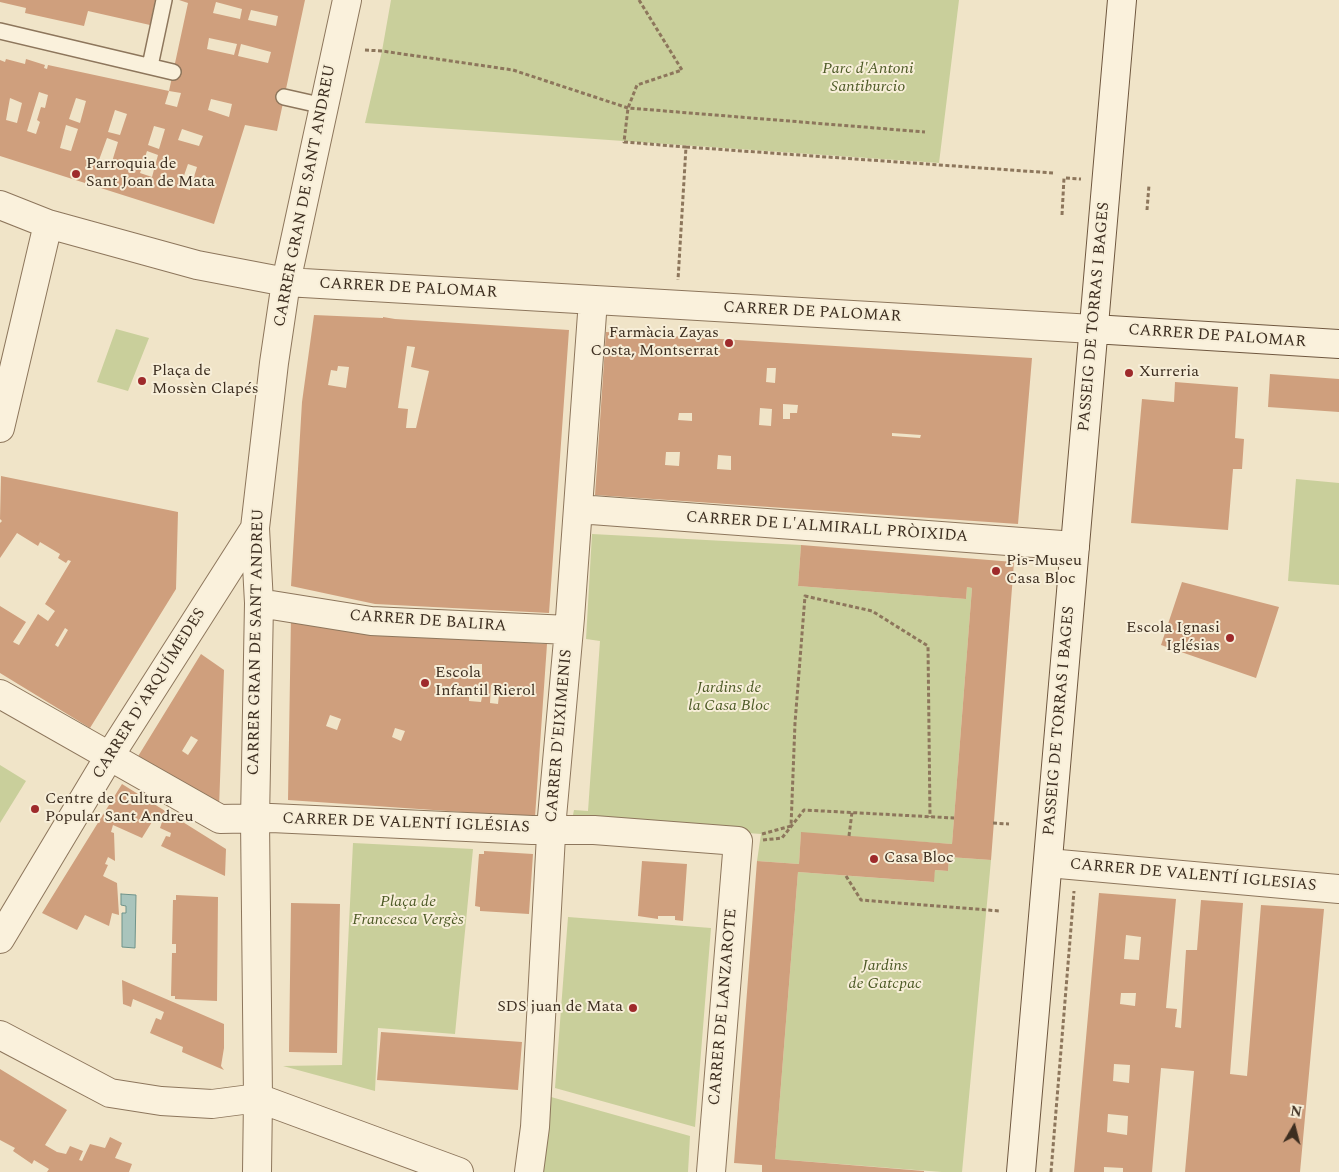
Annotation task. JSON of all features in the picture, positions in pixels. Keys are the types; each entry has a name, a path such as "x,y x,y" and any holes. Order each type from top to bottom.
{"street":[{"name":"CARRER GRAN DE SANT ANDREU","path":"257,1172 255,820 259,602 256,528 274,363 286,282 347,0"},
{"name":"PASSEIG DE TORRAS I BAGES","path":"1021,1172 1122,0"},
{"path":"0,205 48,224 197,265 286,282"},
{"path":"0,428 48,224"},
{"name":"CARRER DE PALOMAR","path":"286,282 1339,344"},
{"name":"CARRER D'EIXIMENIS","path":"529,1172 535,1127 552,817 569,630 593,300"},
{"name":"CARRER DE L'ALMIRALL PRÒIXIDA","path":"578,509 1075,546"},
{"name":"CARRER D'ARQUÍMEDES","path":"0,940 109,757 256,528"},
{"name":"CARRER DE BALIRA","path":"259,602 371,621 569,630"},
{"name":"CARRER DE VALENTÍ IGLÉSIAS","path":"0,694 220,819 255,820 271,818 522,829 594,830 749,841"},
{"name":"CARRER DE LANZAROTE","path":"711,1172 749,841"},
{"name":"CARRER DE VALENTÍ IGLESIAS","path":"1048,863 1339,889"},
{"path":"0,1034 110,1093 161,1101 212,1104 258,1098 459,1172"}],"lane":[{"path":"150,66 164,0"},
{"path":"0,31 173,72"},
{"path":"284,98 324,106"}],"path":[{"path":"639,0 682,70 637,85 628,108 624,142 1053,173"},
{"path":"365,50 513,70 628,108 926,132"},
{"path":"678,282 686,147"},
{"path":"1062,215 1064,178 1088,180"},
{"path":"1147,210 1149,185"},
{"path":"791,826 795,723 805,596 872,611 928,646 930,817"},
{"path":"749,841 782,838 804,810 954,818"},
{"path":"849,836 852,812"},
{"path":"994,823 1009,824"},
{"path":"846,876 861,900 1000,911"}],"green space":[{"name":"Parc d'Antoni Santiburcio","path":"391,0 959,0 939,163 365,123 382,51"},
{"path":"116,329 149,338 128,391 97,382"},
{"path":"1296,479 1339,483 1339,585 1288,581"},
{"name":"Jardins de la Casa Bloc","path":"592,534 801,545 798,586 966,599 967,587 972,588 952,844 801,833 799,864 757,861 761,834 572,820 574,810 588,811 600,641 586,639"},
{"path":"0,765 26,781 0,823"},
{"name":"Plaça de Francesca Vergès","path":"353,843 473,849 455,1034 378,1028 375,1091 283,1066 342,1065"},
{"name":"Jardins de Gatcpac","path":"949,857 991,860 962,1172 775,1159 798,872 933,882 935,870 948,871"},
{"name":"SDS juan de Mata","path":"568,917 711,928 695,1127 555,1088"},
{"path":"551,1097 690,1136 688,1172 541,1172"}],"water":[{"path":"121,894 136,895 135,948 122,947 122,913 126,913 126,906 121,905"}],"building":[{"path":"0,0 155,0 150,25 88,11 84,26 25,13 26,8 0,2"},
{"path":"179,0 305,0 277,131 245,125 214,224 0,156 0,60 5,62 6,59 25,64 26,59 45,65 44,68 47,69 48,65 169,91 188,3","holes":["216,2 242,9 240,19 213,13","251,10 278,16 276,26 248,20","209,38 237,44 234,55 207,49","241,44 271,52 268,63 238,56","169,91 181,93 177,107 165,104","39,92 48,95 45,108 41,107 37,120 40,122 36,134 27,131","10,98 22,103 17,123 6,120","76,98 86,101 80,123 69,119","211,99 232,104 229,117 208,110","115,110 127,114 120,135 108,132","66,125 78,129 71,151 60,148","154,126 165,129 159,149 148,145","182,129 203,136 199,146 178,140","107,138 118,142 111,165 99,160","147,151 158,155 152,177 140,173","188,164 197,167 190,190 180,187"]},
{"path":"314,315 383,317 569,330 549,613 375,604 291,586 302,402","holes":["407,346 415,347 411,367 429,371 416,428 406,428 408,409 398,408","338,366 349,367 346,388 328,385 331,370 337,371"]},
{"path":"606,332 1032,358 1018,524 595,495","holes":["767,368 776,368 775,383 766,382","783,404 798,405 797,413 790,413 790,419 783,419","760,408 772,409 771,426 759,425","679,413 692,413 692,421 678,420","892,433 921,435 920,438 892,436","666,452 680,452 679,466 665,465","718,455 731,456 731,470 717,469"]},
{"path":"1270,374 1339,379 1339,412 1268,407"},
{"path":"1175,382 1238,387 1235,438 1244,439 1242,469 1233,469 1228,530 1131,523 1142,399 1174,402"},
{"path":"1,476 178,512 176,589 90,728 0,673 0,606 26,622 13,642 19,645 38,614 48,621 55,611 45,604 71,561 68,560 66,563 58,558 60,554 40,542 38,546 17,533 0,558 0,523 2,521 0,519","holes":["65,628 68,630 58,647 55,645"]},
{"name":"Casa Bloc","path":"801,545 1014,562 991,860 949,857 948,871 935,870 934,882 798,872 775,1159 924,1172 762,1172 762,1165 734,1163 757,861 799,864 801,832 952,844 972,588 967,587 966,599 798,586"},
{"path":"1182,582 1279,607 1256,678 1161,645"},
{"path":"291,616 369,633 547,644 535,817 288,800","holes":["472,664 482,664 482,675 471,675","491,685 500,686 498,704 490,703","469,696 482,697 481,702 469,701","330,715 341,719 337,730 326,726","395,728 405,731 401,741 392,737"]},
{"path":"201,654 224,670 219,808 137,758","holes":["191,736 198,740 188,755 182,751"]},
{"path":"122,784 226,849 225,876 161,846 166,836 170,837 171,833 160,828 162,822 155,817 142,838 113,825 111,832 114,833 115,861 108,857 105,864 108,865 103,876 117,883 119,915 112,913 109,926 85,915 77,930 42,913"},
{"path":"484,851 533,854 529,914 480,911 480,907 475,906 479,854 484,854"},
{"path":"642,861 687,864 683,921 675,920 675,916 658,916 658,919 638,916"},
{"path":"1099,893 1176,899 1166,1008 1177,1009 1175,1027 1181,1028 1186,950 1197,950 1201,900 1243,903 1230,1074 1247,1076 1261,905 1324,909 1300,1172 1185,1172 1194,1071 1161,1068 1152,1172 1123,1172 1123,1168 1104,1167 1104,1172 1074,1172","holes":["1126,935 1141,937 1139,960 1124,959","1121,993 1136,993 1135,1006 1120,1004","1114,1064 1130,1065 1129,1083 1113,1081","1108,1114 1128,1116 1127,1135 1107,1132"]},
{"path":"176,895 218,897 217,1001 175,999 175,996 171,996 172,953 176,953 176,944 172,944 173,900 176,900"},
{"path":"291,903 340,904 337,1053 289,1052"},
{"path":"122,980 224,1024 224,1048 221,1066 224,1070 182,1052 183,1047 150,1033 156,1018 161,1020 164,1012 133,999 131,1007 123,1004"},
{"path":"381,1032 522,1042 518,1090 377,1080"},
{"path":"0,1069 67,1110 45,1145 57,1152 66,1154 70,1146 83,1151 79,1160 82,1161 90,1144 105,1148 110,1137 122,1143 115,1158 132,1164 129,1172 47,1172 49,1169 34,1160 32,1164 13,1151 15,1148 0,1140"}],"place":[{"name":"Parroquia de Sant Joan de Mata","path":"76,174"},
{"name":"Farmàcia Zayas Costa, Montserrat","path":"729,343"},
{"name":"Xurreria","path":"1129,373"},
{"name":"Plaça de Mossèn Clapés","path":"142,381"},
{"name":"Pis-Museu Casa Bloc","path":"996,571"},
{"name":"Escola Ignasi Iglésias","path":"1230,638"},
{"name":"Escola Infantil Rierol","path":"425,683"},
{"name":"Centre de Cultura Popular Sant Andreu","path":"35,809"},
{"name":"Casa Bloc","path":"874,859"},
{"name":"SDS juan de Mata","path":"633,1008"}]}
